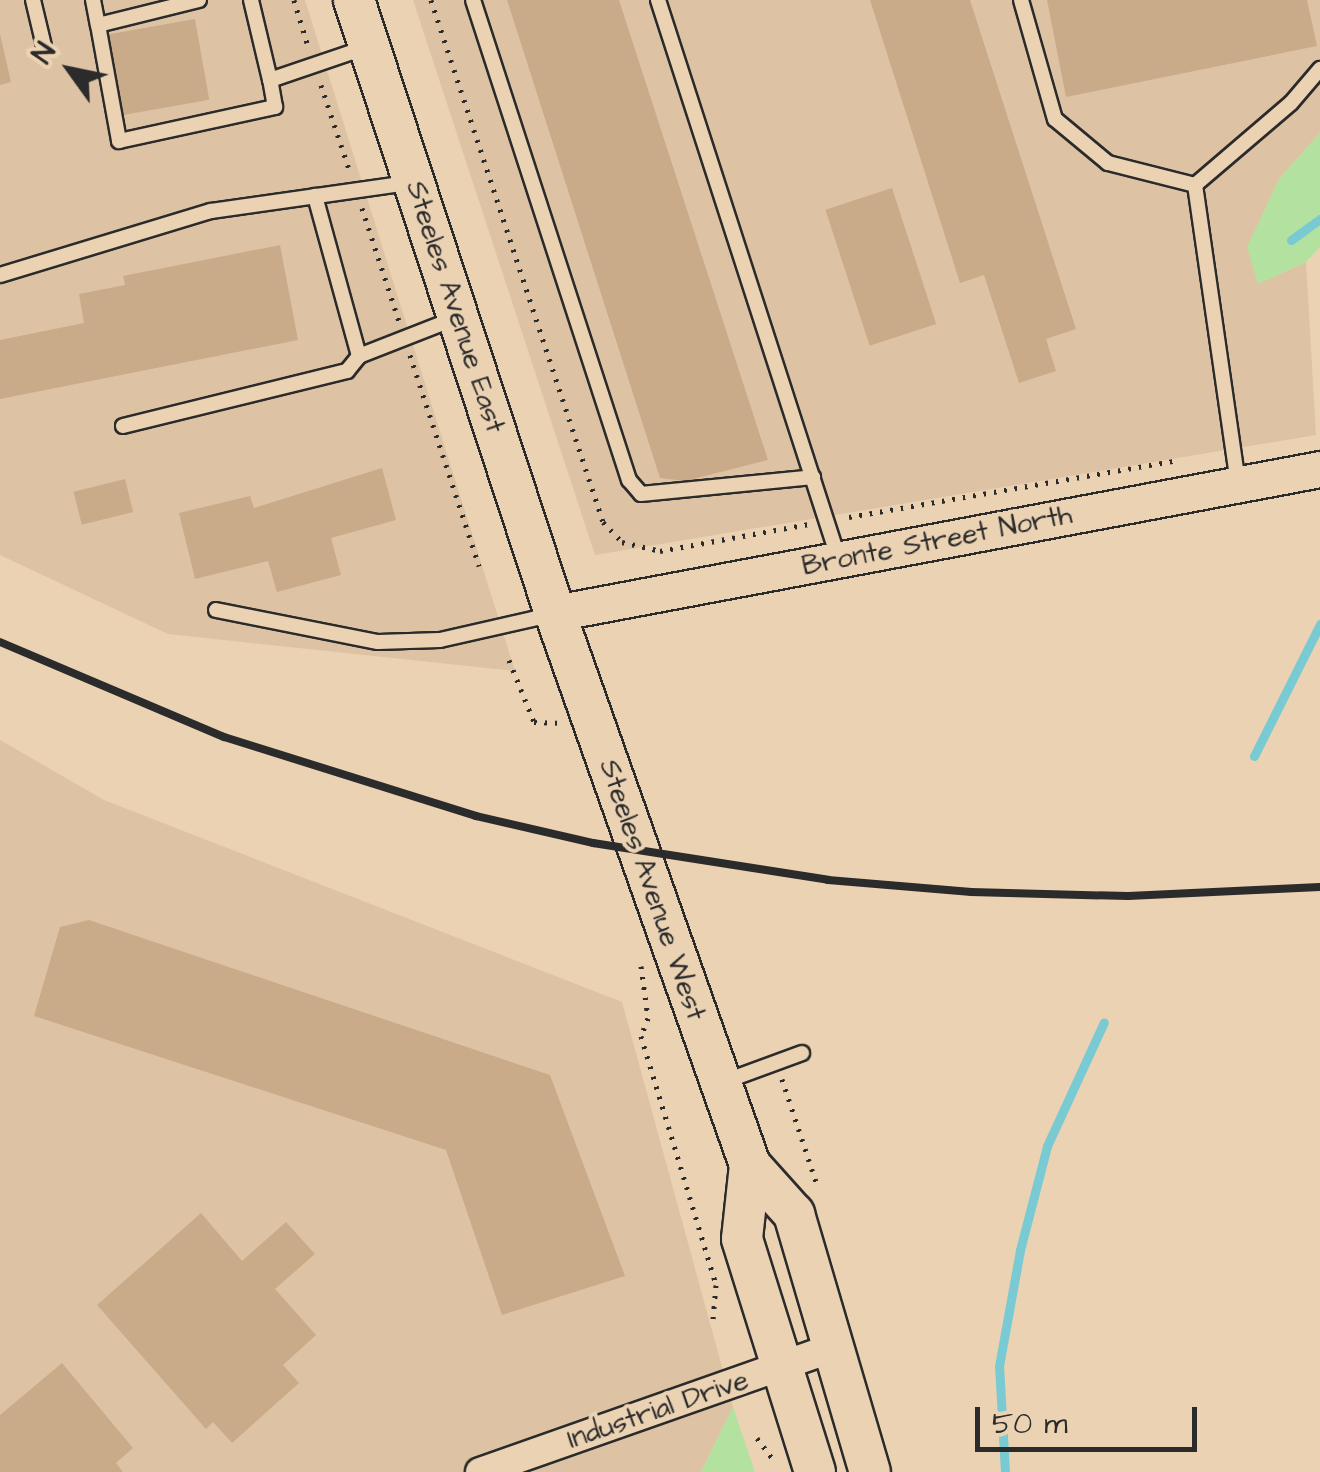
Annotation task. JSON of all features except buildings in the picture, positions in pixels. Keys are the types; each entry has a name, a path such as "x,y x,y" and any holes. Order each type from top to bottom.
{"main road":[{"name":"Steeles Avenue East","path":"354,0 555,614"},
{"name":"Steeles Avenue West","path":"555,614 750,1166 794,1214 870,1472"},
{"name":"Steeles Avenue West","path":"750,1166 742,1239 815,1472"}],"street":[{"name":"Bronte Street North","path":"555,614 839,560 1236,467 1320,469"},
{"name":"Industrial Drive","path":"480,1472 835,1347"}],"lane":[{"path":"33,0 44,46"},
{"path":"93,0 120,141 275,107 251,0"},
{"path":"98,25 199,0"},
{"path":"472,0 629,480 641,494 813,477"},
{"path":"658,0 839,560"},
{"path":"1021,0 1055,119 1108,163 1196,185"},
{"path":"270,80 370,46"},
{"path":"1196,185 1291,103 1320,69"},
{"path":"0,275 210,211 414,182"},
{"path":"1196,185 1236,467"},
{"path":"314,196 359,356"},
{"path":"123,426 348,370 359,356 458,316"},
{"path":"216,610 378,642 440,640 555,614"},
{"path":"720,1083 802,1052"}],"path":[{"path":"294,0 479,566"},
{"path":"431,0 603,522 622,542 660,551 827,521 1236,467"},
{"path":"510,660 534,722"},
{"path":"641,1036 716,1284 713,1319"},
{"path":"757,1438 776,1464"}],"shaded area":[{"path":"0,0 305,0 515,671 168,634 0,555"},
{"path":"413,0 1320,0 1320,133 1279,179 1258,284 1306,262 1316,435 595,555"},
{"path":"0,740 104,800 622,1002 733,1407 701,1472 0,1472"}],"green space":[{"path":"1320,133 1320,247 1306,262 1258,284 1247,247 1279,179"},
{"path":"733,1407 755,1472 701,1472"}],"waterway":[{"path":"1291,240 1320,219"},
{"path":"1254,756 1320,624"},
{"path":"1005,1472 999,1366 1020,1250 1047,1146 1104,1022"}],"railway":[{"path":"0,642 224,737 476,816 593,843 828,880 971,892 1128,896 1320,887"}]}
